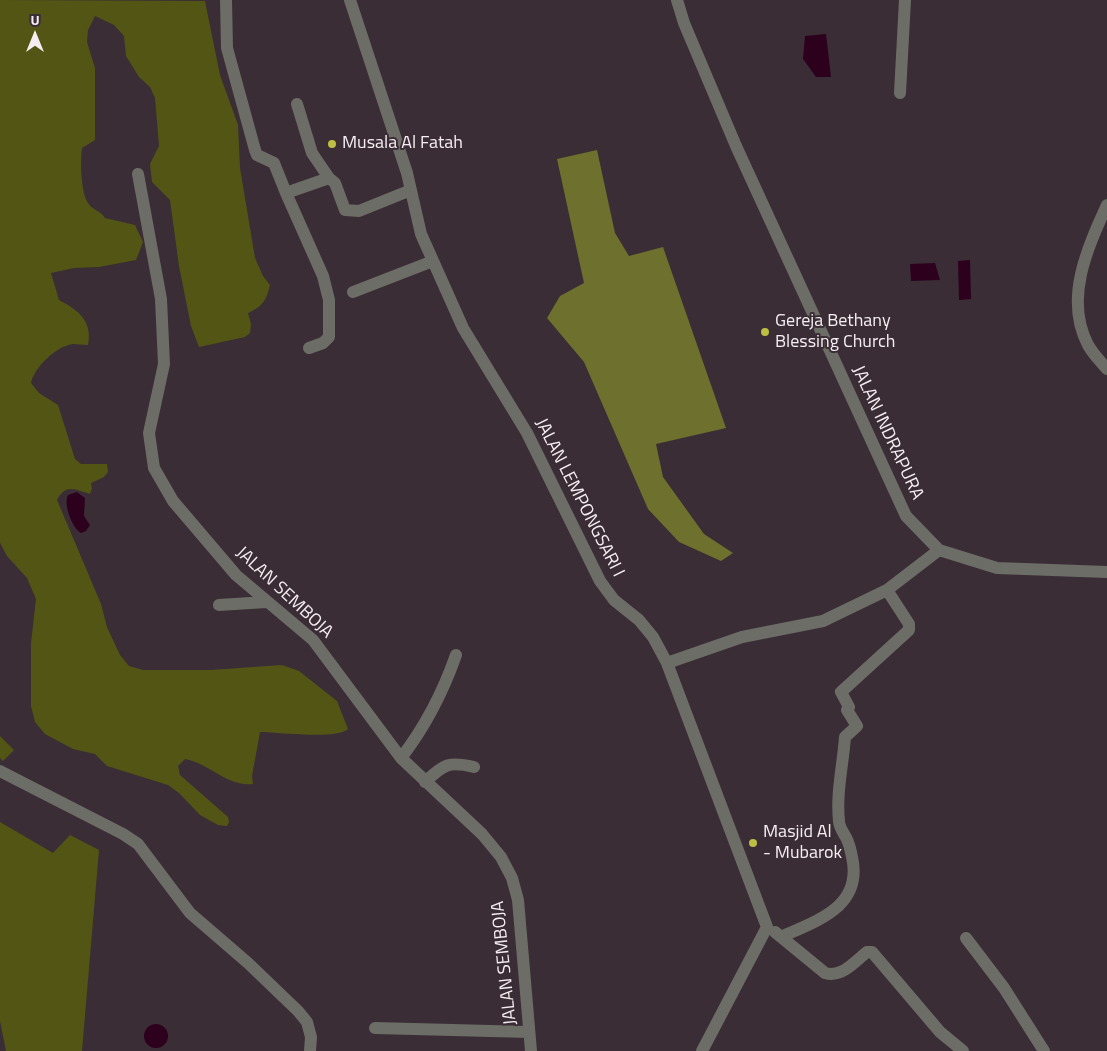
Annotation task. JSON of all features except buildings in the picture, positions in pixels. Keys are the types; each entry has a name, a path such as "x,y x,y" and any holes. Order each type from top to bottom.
{"street":[{"path":"226,0 227,48 255,150 258,155 274,163 323,276 329,300 329,337 323,343 309,348"},
{"name":"JALAN LEMPONGSARI I","path":"350,0 411,190 421,234 463,328 527,433 600,581 614,600 643,626 667,663 767,927"},
{"name":"JALAN INDRAPURA","path":"677,0 684,23 736,146 898,502 912,522 939,550 997,568 1107,572"},
{"path":"900,93 905,0"},
{"path":"297,104 312,153 329,178 335,183 345,210 359,211 411,190"},
{"name":"JALAN SEMBOJA","path":"138,174 155,257 161,299 164,364 150,433 154,468 172,501 236,575 313,640 401,758 482,834 501,856 512,878 518,900 531,1051"},
{"path":"286,194 329,178"},
{"path":"1107,205 1081,269 1076,296 1081,329 1089,347 1107,369"},
{"path":"353,292 433,261"},
{"path":"667,663 742,637 823,621 887,590 939,550"},
{"path":"781,937 827,914 840,905 851,893 854,880 854,866 848,842 839,824 839,776 845,737 857,726 847,710 849,707 841,692 909,630 909,624 887,590"},
{"path":"219,605 266,602"},
{"path":"401,758 417,738 433,708 456,655"},
{"path":"425,782 442,766 458,763 474,767"},
{"path":"0,770 123,834 138,844 190,913 248,963 298,1010 307,1022 311,1037 310,1051"},
{"path":"702,1051 767,927 825,973 840,973 867,952 872,952 940,1032 963,1051"},
{"path":"966,938 1004,988 1044,1051"},
{"path":"375,1028 529,1032"}],"shaded area":[{"path":"0,0 205,1 220,75 238,125 240,168 255,258 263,276 270,285 263,302 248,313 251,324 250,333 245,337 199,347 191,326 179,266 170,200 152,182 150,164 159,146 155,98 150,87 139,77 126,56 124,36 114,25 95,16 88,30 87,42 95,68 95,140 82,148 82,185 90,205 105,218 135,225 143,242 136,260 51,273 59,300 78,312 86,323 89,337 88,345 73,344 53,353 36,371 31,383 39,393 58,405 75,459 81,464 107,464 108,472 104,477 91,483 92,489 90,494 72,489 64,491 57,500 101,604 107,627 120,655 129,666 143,670 211,670 282,665 299,671 337,701 348,729 342,732 307,735 260,732 252,776 253,784 235,782 194,761 185,759 178,766 180,775 228,817 229,822 227,826 218,825 200,815 179,793 168,785 107,766 95,754 73,749 45,734 35,722 31,706 31,643 36,599 27,578 7,556 0,543"},
{"path":"826,34 831,77 816,77 803,59 805,36"},
{"path":"597,150 615,233 629,256 663,247 726,428 656,444 663,477 704,534 733,553 721,561 679,542 648,509 584,362 547,318 560,296 584,283 557,159"},
{"path":"970,260 971,299 959,300 958,261"},
{"path":"935,263 940,280 911,281 910,264"},
{"path":"77,492 85,498 84,516 90,525 86,531 81,533 74,526 67,504 68,495"},
{"path":"0,736 14,750 3,761 0,758"},
{"path":"0,822 53,853 70,835 99,850 82,1051 6,1051 0,1021"},
{"path":"156,1024 165,1027 168,1036 165,1045 156,1048 147,1045 144,1036 147,1027"}],"place":[{"name":"Musala Al Fatah","path":"332,144"},
{"name":"Gereja Bethany Blessing Church","path":"765,332"},
{"name":"Masjid Al - Mubarok","path":"753,843"}]}
